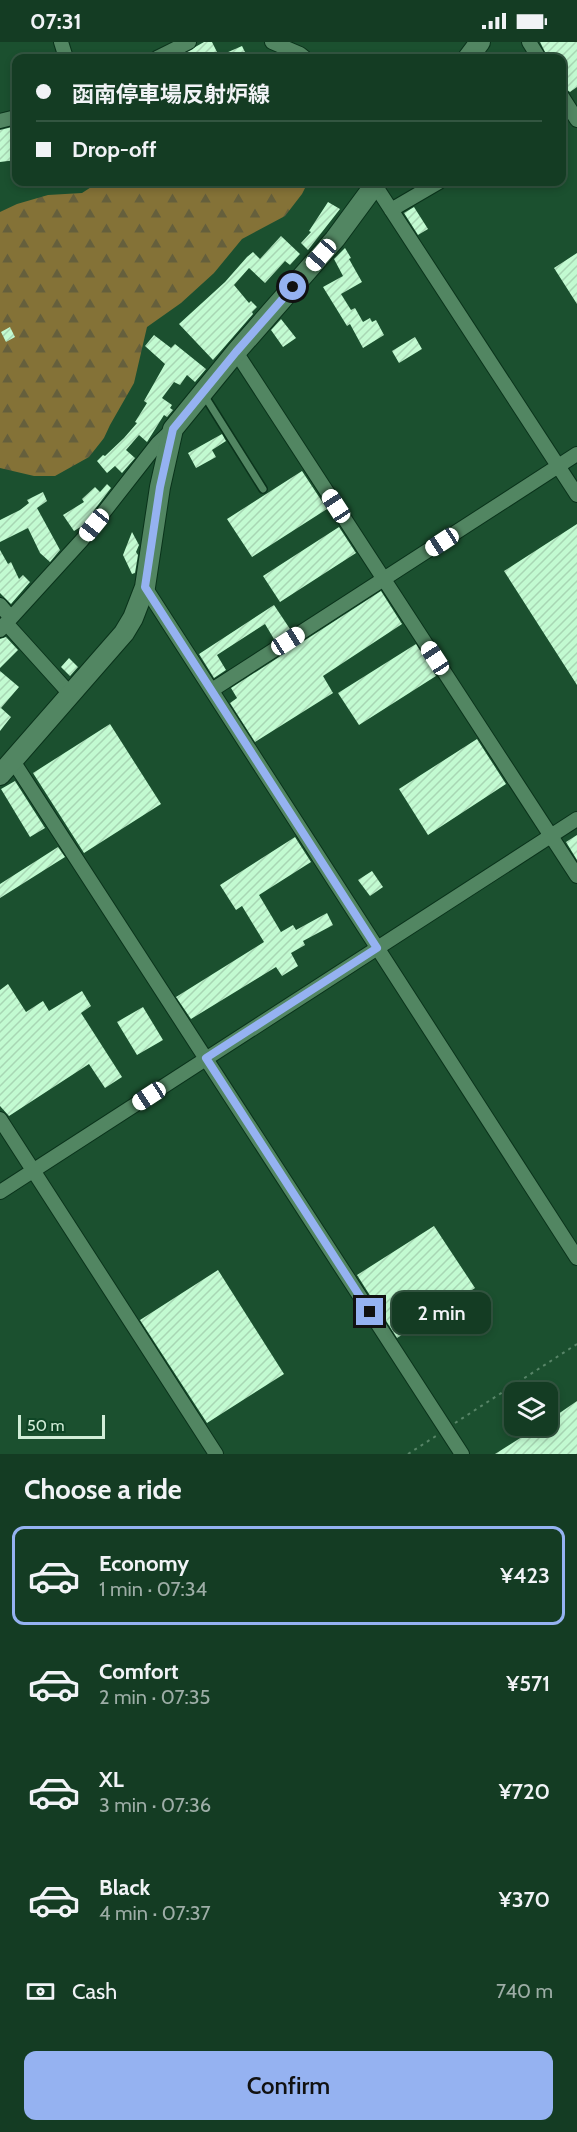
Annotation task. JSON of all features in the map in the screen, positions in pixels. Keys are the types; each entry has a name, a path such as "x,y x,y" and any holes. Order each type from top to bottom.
{"main road":[{"path":"6,768 124,633 133,618 145,587 160,487 173,429 236,352 335,239 373,187"}],"street":[{"path":"166,54 189,42"},
{"path":"272,42 300,54"},
{"path":"566,105 577,120"},
{"path":"392,210 432,186"},
{"path":"373,187 392,210 577,495"},
{"path":"236,352 577,876"},
{"path":"6,624 82,540 158,443 173,429"},
{"path":"212,690 577,454"},
{"path":"145,587 577,1258"},
{"path":"0,604 6,624 71,695"},
{"path":"6,768 206,1058 462,1454"},
{"path":"0,1192 577,819"},
{"path":"0,1119 216,1454"}],"lane":[{"path":"203,393 264,489"}],"path":[{"path":"408,1454 577,1344"}],"green space":[{"path":"93,186 306,186 285,216 242,239 214,273 181,303 147,327 134,383 104,438 89,457 55,476 34,476 0,468 0,212 17,204 48,195 82,193"}],"building":[{"path":"204,42 212,42 218,54 183,54"},
{"path":"540,42 577,42 577,87 570,92 566,89 566,54 546,54"},
{"path":"242,46 246,54 224,54"},
{"path":"12,127 12,160 0,162 0,130"},
{"path":"328,202 340,209 308,250 301,243 311,232 309,231"},
{"path":"414,207 428,229 418,235 404,213"},
{"path":"281,236 300,254 290,265 285,261 265,283 249,268 234,285 249,303 251,301 257,307 213,360 179,324 225,282 247,257 253,252 260,259"},
{"path":"345,248 362,282 341,294 351,310 355,308 363,322 370,318 372,322 376,320 384,335 363,348 350,324 347,326 323,287 343,276 334,259"},
{"path":"577,253 577,304 554,268"},
{"path":"281,319 296,338 283,347 271,330"},
{"path":"10,327 15,337 6,342 1,332"},
{"path":"154,335 171,348 175,344 206,369 195,382 187,375 180,385 174,382 162,398 172,405 170,408 173,410 167,417 164,415 147,442 139,435 126,450 135,458 122,473 115,466 107,473 97,461 124,438 137,423 135,422 147,403 144,401 165,364 145,346"},
{"path":"415,337 422,349 399,363 392,351"},
{"path":"222,434 226,441 212,450 216,457 196,468 188,453"},
{"path":"302,471 327,509 252,557 227,519"},
{"path":"107,484 111,488 82,526 74,531 63,515 84,502 82,499 95,487 100,492"},
{"path":"43,492 47,501 37,508 60,550 50,562 40,553 28,528 0,542 0,520 20,510 29,503 27,500"},
{"path":"577,524 577,685 504,571"},
{"path":"339,527 356,553 280,602 263,576"},
{"path":"132,532 139,545 136,552 138,555 135,573 132,574 123,555"},
{"path":"0,550 8,564 11,562 19,579 23,575 30,582 11,604 0,593"},
{"path":"381,591 402,624 323,676 333,693 255,742 230,703 237,698 231,688"},
{"path":"274,605 290,629 274,639 265,624 217,655 226,670 214,678 199,654"},
{"path":"6,637 18,650 0,668 0,639"},
{"path":"416,644 436,676 359,725 338,693"},
{"path":"69,658 78,667 70,676 61,667"},
{"path":"0,671 19,687 1,708 11,717 0,731"},
{"path":"110,724 161,804 84,853 33,773"},
{"path":"477,739 506,784 428,835 399,789"},
{"path":"15,781 45,828 30,837 1,789"},
{"path":"577,835 577,860 566,842"},
{"path":"295,837 311,862 259,895 281,932 293,925 296,930 327,913 333,925 303,941 305,945 291,953 298,966 282,976 276,967 191,1019 176,997 264,942 242,906 236,910 220,885"},
{"path":"58,847 65,857 0,898 0,884"},
{"path":"372,871 383,887 370,896 358,880"},
{"path":"8,984 26,1012 43,1001 49,1011 82,991 91,1006 81,1013 122,1077 105,1088 89,1064 9,1116 0,1106 0,990"},
{"path":"143,1007 163,1040 137,1055 117,1022"},
{"path":"434,1226 475,1288 397,1338 357,1275"},
{"path":"218,1270 284,1374 207,1423 140,1320"},
{"path":"577,1401 577,1454 495,1454 524,1436 558,1436 558,1414"}],"route":[{"path":"293,287 173,429 160,487 145,587 377,948 206,1058 370,1312"}]}
